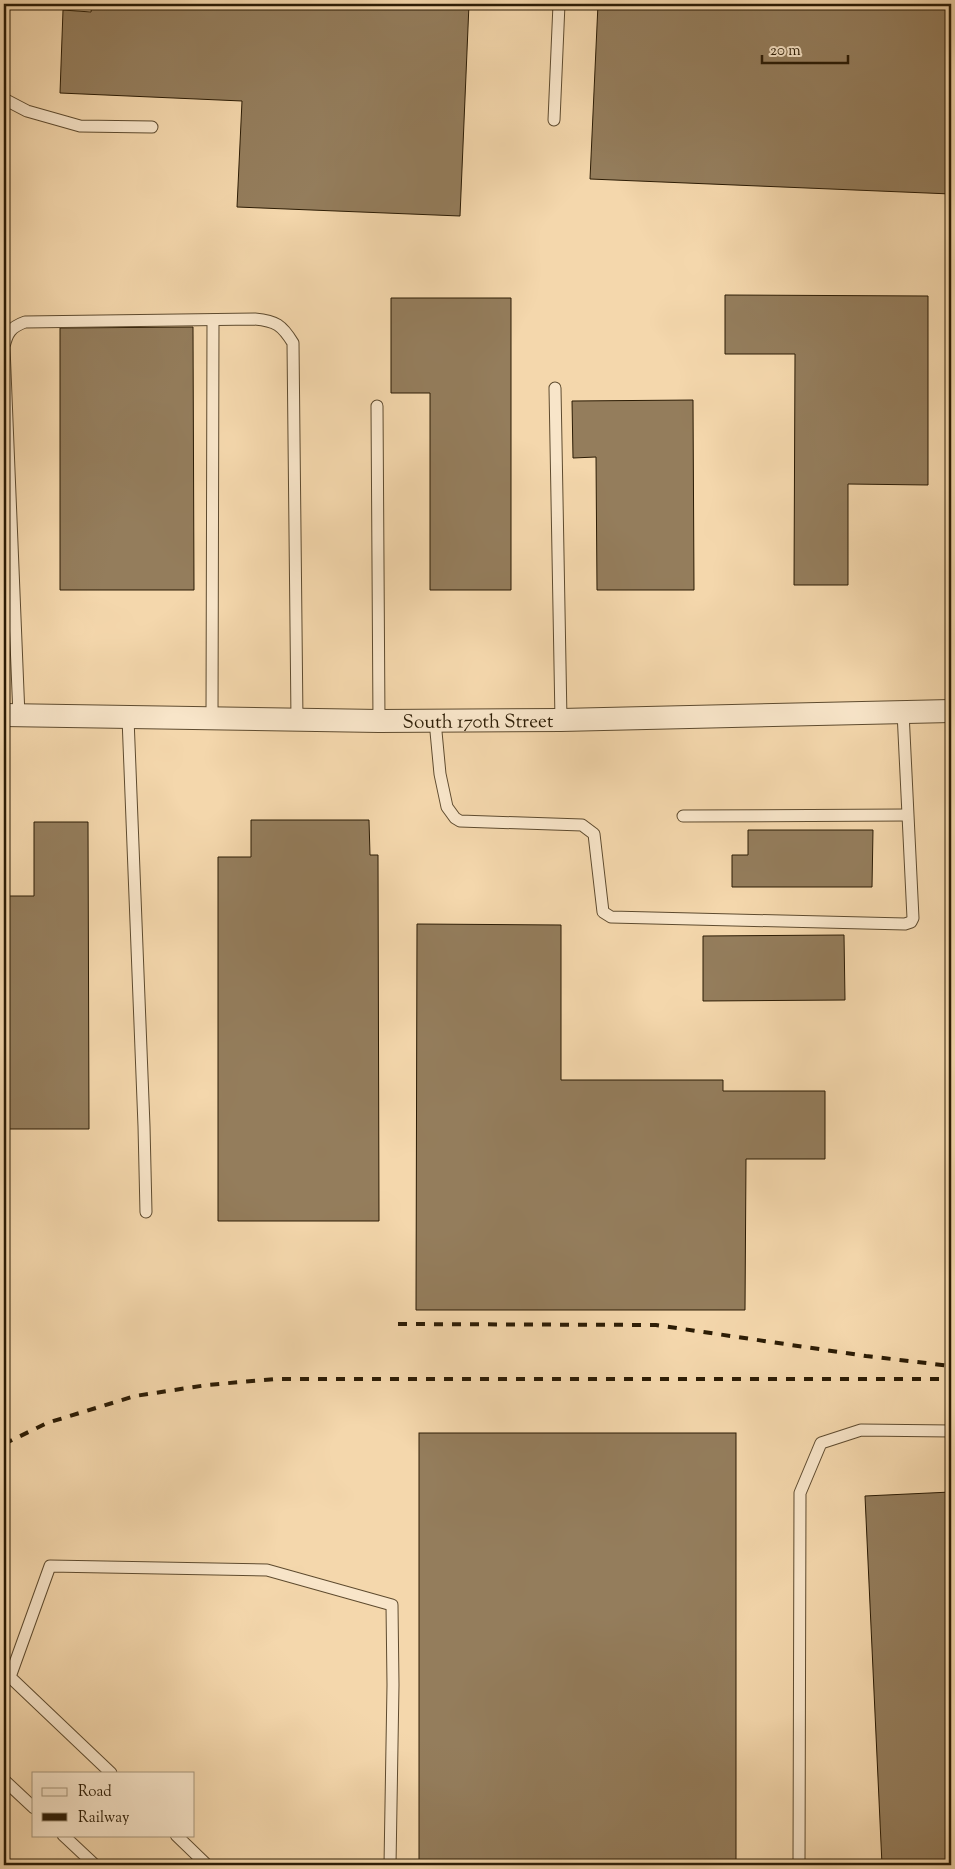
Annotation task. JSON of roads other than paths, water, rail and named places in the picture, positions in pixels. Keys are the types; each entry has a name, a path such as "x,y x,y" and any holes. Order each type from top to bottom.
{"street":[{"name":"South 170th Street","path":"11,716 436,721 951,711"}],"lane":[{"path":"554,120 558,4"},
{"path":"4,99 27,111 80,126 152,127"},
{"path":"11,716 4,347 6,336 14,326 25,322 255,319 272,321 285,330 293,343 297,720"},
{"path":"212,719 213,320"},
{"path":"554,388 561,720"},
{"path":"377,406 379,721"},
{"path":"436,721 440,774 447,807 455,818 460,821 582,825 590,830 594,834 602,912 612,917 906,924 911,922 913,918 903,712"},
{"path":"128,718 146,1212"},
{"path":"683,816 907,815"},
{"path":"799,1865 800,1493 821,1443 861,1430 951,1431"},
{"path":"109,1772 10,1677 50,1566 267,1570 392,1604 393,1685 390,1865"},
{"path":"4,1780 32,1806"},
{"path":"64,1836 96,1865"},
{"path":"177,1836 207,1865"}],"railway":[{"path":"398,1324 656,1325 866,1356 951,1366"},
{"path":"4,1444 47,1423 135,1396 207,1385 275,1379 951,1379"}]}
